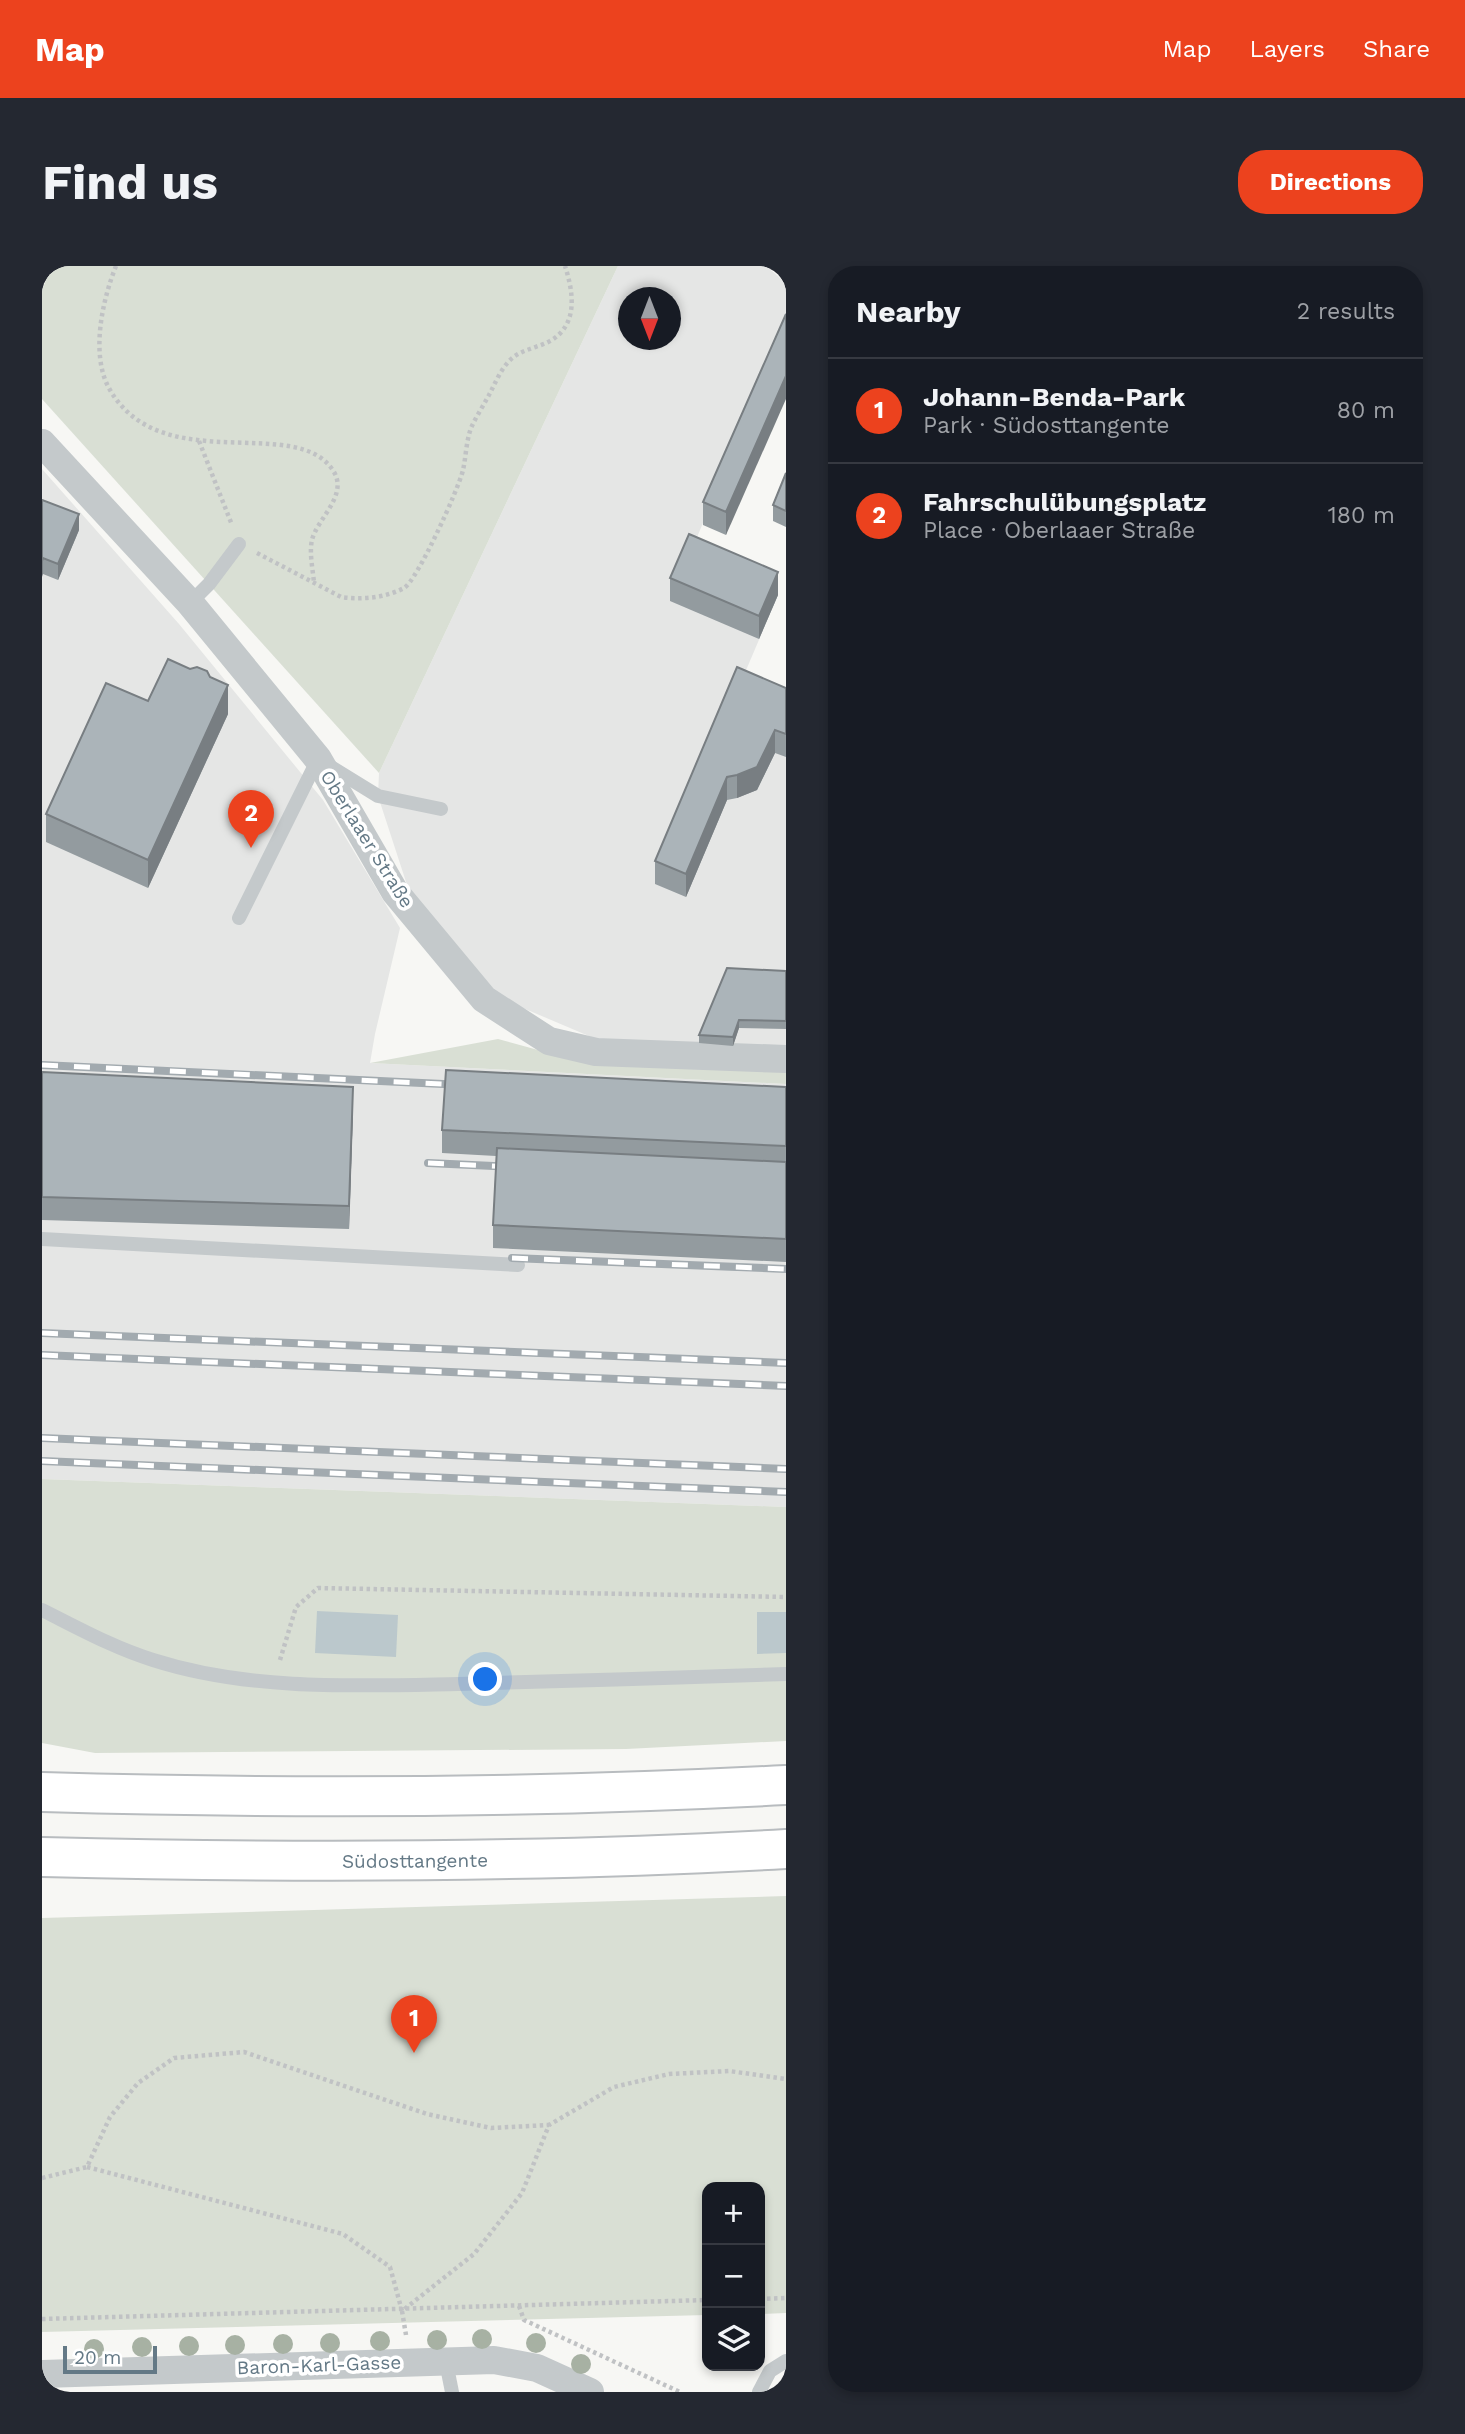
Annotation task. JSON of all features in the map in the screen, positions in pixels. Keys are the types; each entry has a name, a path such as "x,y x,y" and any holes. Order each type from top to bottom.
{"highway":[{"path":"42,1793 344,1796 553,1793 786,1785"},
{"name":"Südosttangente","path":"42,1857 346,1860 556,1858 786,1849"}],"street":[{"name":"Oberlaaer Straße","path":"42,443 190,603 318,760 395,892 484,999 549,1041 596,1052 786,1059"},
{"name":"Baron-Karl-Gasse","path":"42,2374 494,2360 537,2368 590,2392"}],"lane":[{"path":"190,603 209,584 239,544"},
{"path":"239,918 318,760 378,796 442,810"},
{"path":"42,1239 517,1265"},
{"path":"42,1610 107,1642 154,1660 214,1674 274,1682 395,1685 786,1674"},
{"path":"759,2392 770,2371 786,2361"},
{"path":"446,2362 452,2392"}],"path":[{"path":"116,266 108,286 100,358 105,382 119,405 146,427 199,442 299,447 320,458 335,474 337,494 312,540 314,583"},
{"path":"199,442 239,544 341,597 355,599 380,596 405,588 418,573 463,472 471,429 504,367 516,355 549,342 565,331 572,303 565,266"},
{"path":"274,1682 296,1607 318,1588 786,1597"},
{"path":"87,2167 110,2117 138,2083 174,2058 244,2052 427,2114 491,2129 549,2125 614,2087 669,2074 729,2071 786,2078"},
{"path":"402,2311 474,2254 523,2193 549,2125"},
{"path":"42,2178 87,2167 343,2234 390,2267 402,2311"},
{"path":"765,2299 786,2298"},
{"path":"42,2319 402,2311 702,2300"},
{"path":"519,2306 524,2320 680,2392"}],"shaded area":[{"path":"52,266 618,266 379,773 42,399 42,290"},
{"path":"618,266 766,266 786,283 786,327 689,556 778,595 738,689 786,711 786,1049 610,1045 490,994 408,888 378,796 379,773"},
{"path":"42,469 179,624 323,800 400,928 370,1063 786,1084 786,1507 42,1479"},
{"path":"498,1039 578,1061 786,1069 786,1084 370,1063"},
{"path":"42,1479 786,1507 786,1741 626,1749 95,1753 42,1743"},
{"path":"317,1611 398,1615 396,1657 315,1653"},
{"path":"757,1612 786,1612 786,1653 757,1654"},
{"path":"786,1896 786,2313 765,2314 765,2182 702,2182 702,2315 42,2332 42,1918"}],"building":[{"path":"786,314 786,376 726,512 703,502"},
{"path":"786,473 786,511 773,505"},
{"path":"42,500 79,514 58,564 43,558 42,561"},
{"path":"689,534 778,572 759,616 670,578"},
{"path":"168,659 190,669 197,667 207,671 210,677 228,685 148,860 46,814 106,683 148,701"},
{"path":"737,667 786,688 786,734 775,730 757,767 727,777 686,874 655,861"},
{"path":"727,968 786,971 786,1021 739,1020 733,1037 699,1035"},
{"path":"446,1070 786,1087 786,1146 442,1130"},
{"path":"42,1072 353,1087 349,1206 42,1197"},
{"path":"497,1148 786,1162 786,1239 493,1225"}],"railway":[{"path":"42,1065 464,1085"},
{"path":"428,1163 513,1167"},
{"path":"512,1258 786,1269"},
{"path":"42,1333 786,1363"},
{"path":"42,1355 786,1386"},
{"path":"42,1438 786,1469"},
{"path":"42,1461 786,1492"}],"place":[{"name":"Fahrschulübungsplatz","path":"251,848"},
{"name":"Johann-Benda-Park","path":"414,2053"}]}
